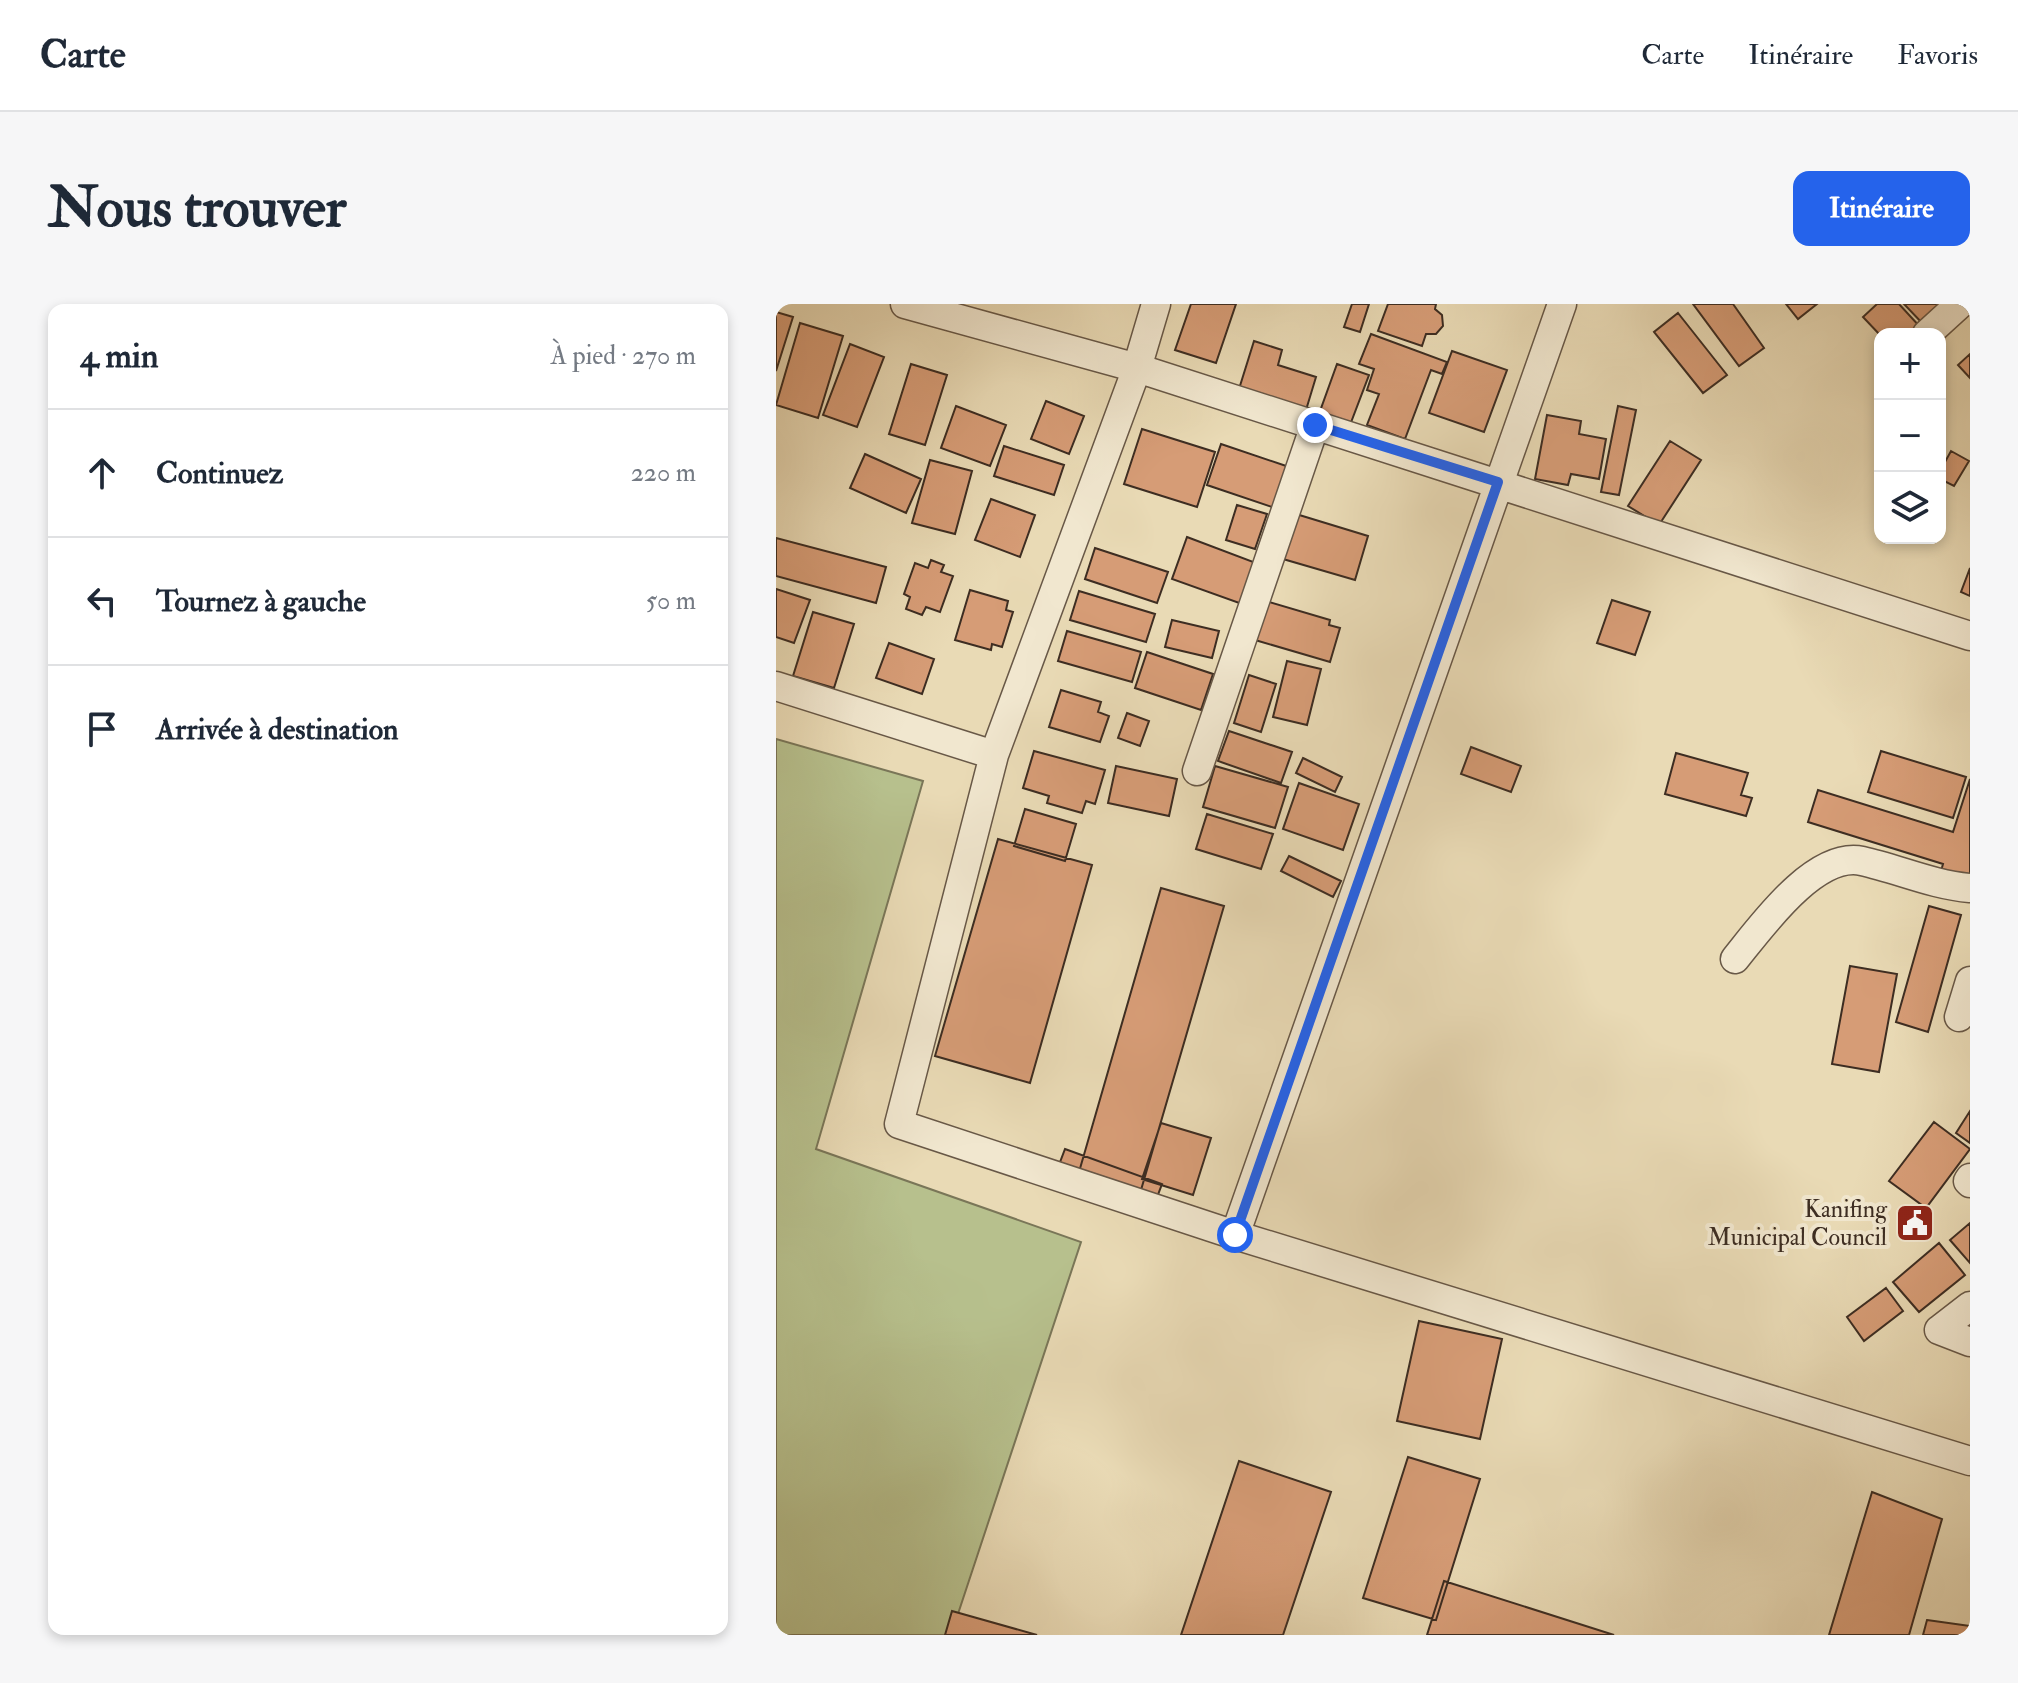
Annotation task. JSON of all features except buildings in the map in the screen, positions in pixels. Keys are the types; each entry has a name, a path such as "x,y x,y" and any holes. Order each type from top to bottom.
{"street":[{"path":"905,304 1137,368 1970,636"},
{"path":"1156,304 1137,368 994,755 899,1124 1235,1235 1970,1461"},
{"path":"1235,1235 1562,304"},
{"path":"1934,328 1960,304"},
{"path":"1197,771 1315,425"},
{"path":"776,686 994,755"},
{"path":"1735,959 1769,917 1802,884 1837,861 1858,860 1970,888"},
{"path":"1959,1017 1970,981"},
{"path":"1970,1306 1939,1330 1970,1342"}],"green space":[{"path":"776,739 923,781 816,1149 1081,1242 951,1635 776,1635"}],"place":[{"name":"Kanifing Municipal Council","path":"1915,1223"}],"route":[{"path":"1235,1235 1498,482 1315,425"}]}
